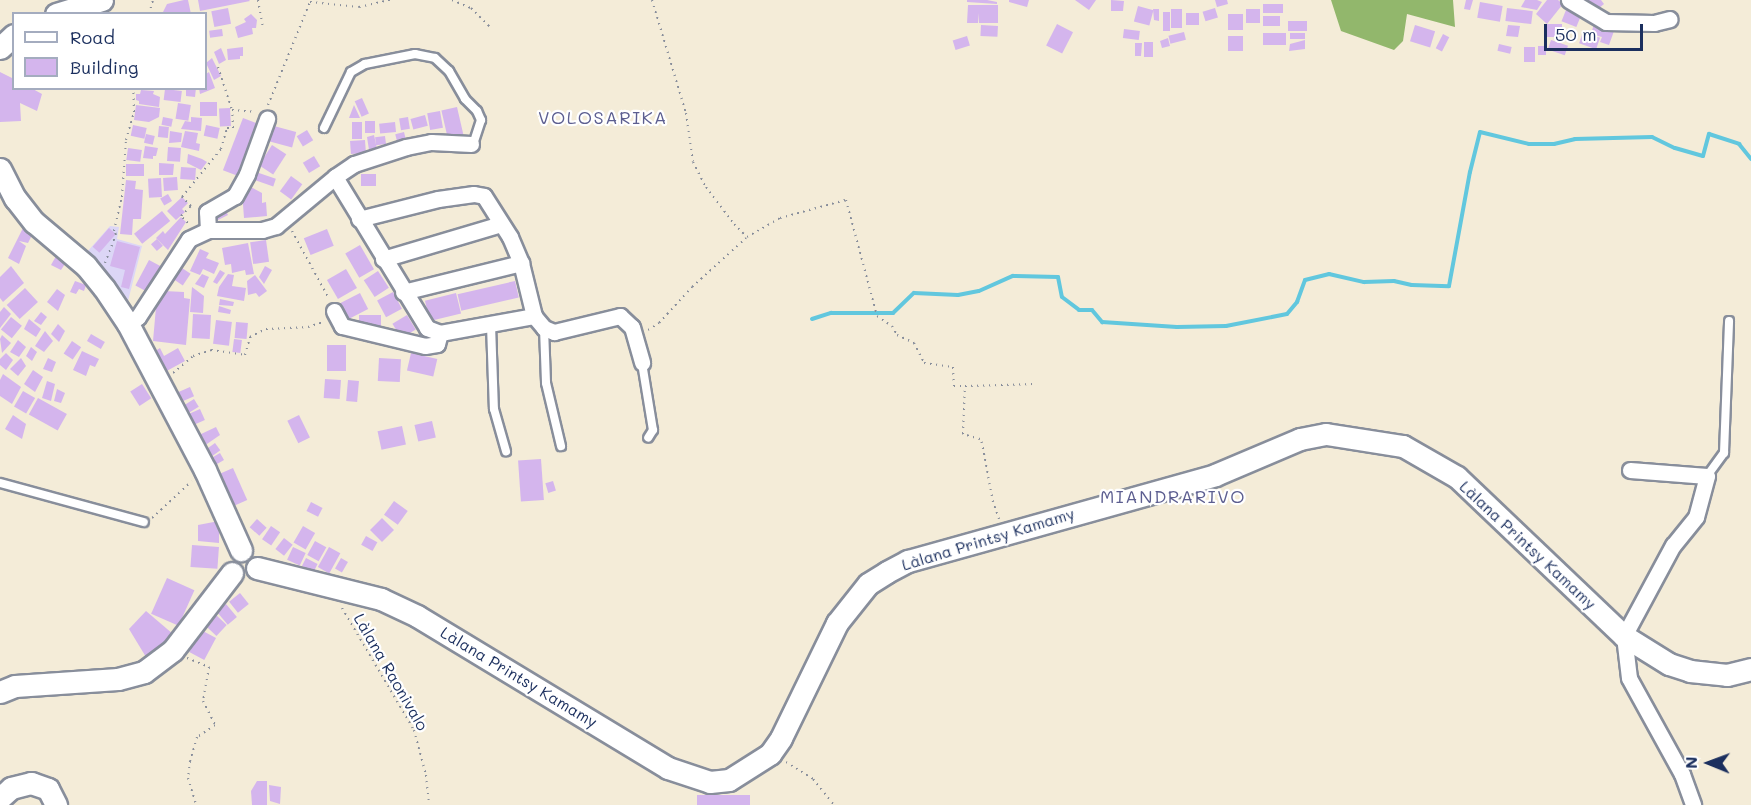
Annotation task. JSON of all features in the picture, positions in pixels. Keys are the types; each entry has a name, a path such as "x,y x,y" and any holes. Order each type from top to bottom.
{"street":[{"path":"63,12 102,0"},
{"path":"1569,0 1606,22 1654,23 1670,19"},
{"path":"0,48 12,37"},
{"path":"208,230 207,212 235,196 247,174 267,119"},
{"path":"128,324 138,317 189,239 208,230 262,231 285,220 335,177 354,164 406,147 431,142 471,144"},
{"path":"0,169 15,198 34,222 86,266 128,324 205,470 240,550"},
{"path":"335,177 427,328 440,333 534,316"},
{"path":"360,219 438,199 474,194 484,196 521,263 534,316 544,328 554,332 620,316 632,327 642,363"},
{"path":"383,259 501,224"},
{"path":"403,292 521,263"},
{"path":"332,316 342,326 425,346 436,344 440,333"},
{"name":"Làlana Printsy Kamamy","path":"257,568 338,587 381,600 417,616 668,768 710,782 729,780 770,754 781,738 837,622 868,584 908,561 1215,475 1300,439 1326,434 1372,439 1403,446 1428,458 1465,484 1624,636 1669,664 1690,671 1727,675 1751,669"},
{"path":"1630,470 1707,476 1696,517 1673,545 1624,636 1629,678 1682,774 1693,805"},
{"path":"232,573 241,578 248,577 257,568 253,553 240,550"},
{"path":"0,692 15,686 118,679 144,672 172,650 232,573 230,558 240,550"},
{"path":"0,798 11,788 31,783 48,789 56,805"}],"lane":[{"path":"324,128 351,72 365,64 415,54 435,58 449,71 465,99 477,111 481,120 474,142 471,144"},
{"path":"1707,476 1724,453 1729,321"},
{"path":"491,325 494,409 506,451"},
{"path":"544,328 546,383 561,446"},
{"path":"642,363 653,430 648,438"},
{"path":"0,483 144,522"}],"path":[{"path":"258,0 263,29"},
{"path":"232,110 264,113 310,1 360,7 390,0"},
{"path":"452,0 471,8 490,27"},
{"path":"652,0 686,113 693,162 706,188 747,237"},
{"path":"189,239 188,222 182,216 191,206 182,196 221,149 227,128 233,128 232,110 218,67"},
{"path":"104,288 103,268 117,234 114,231 122,197 126,140 134,112 133,90"},
{"path":"635,338 658,323 692,287 747,237 780,218 846,200 877,316 892,326 897,335 914,343 924,363 953,367 954,386 1033,384"},
{"path":"174,372 193,356 211,350 245,355 250,337 266,329 308,327 332,316 285,220"},
{"path":"965,386 963,434 980,440 982,443 993,502 1004,533"},
{"path":"144,522 155,517 205,470"},
{"name":"Làlana Raonivalo","path":"338,587 343,612 414,730 426,774 429,805"},
{"path":"172,650 209,666 203,701 215,725 197,736 190,761 188,778 196,805"},
{"path":"770,754 813,779 834,805"}],"shaded area":[{"path":"110,226 119,227 117,239 142,246 126,309 103,268 87,252"}],"green space":[{"path":"1331,0 1453,0 1455,27 1407,14 1403,41 1394,50 1341,31"}],"building":[{"path":"188,0 191,12 163,12 167,4"},
{"path":"198,0 249,0 250,1 200,11"},
{"path":"967,0 987,0 997,2 997,4 967,2"},
{"path":"1009,0 1029,0 1027,7 1009,2"},
{"path":"1075,0 1096,0 1089,10"},
{"path":"1111,0 1124,1 1123,11 1111,11"},
{"path":"1215,0 1227,0 1228,4 1217,7"},
{"path":"1466,0 1473,0 1470,10 1464,9"},
{"path":"1525,0 1542,2 1537,10 1521,7"},
{"path":"1547,0 1558,0 1563,4 1547,24 1536,14"},
{"path":"1582,0 1601,0 1604,4 1593,13"},
{"path":"1480,2 1503,6 1500,22 1477,18"},
{"path":"1263,4 1283,4 1283,13 1263,13"},
{"path":"968,5 998,5 998,23 979,23 978,13 978,23 967,23"},
{"path":"1138,6 1153,10 1149,26 1134,21"},
{"path":"228,8 231,24 214,27 211,11"},
{"path":"1215,8 1218,18 1205,21 1203,12"},
{"path":"1507,8 1533,11 1531,24 1505,21"},
{"path":"1153,9 1159,9 1159,21 1154,20"},
{"path":"1171,9 1182,9 1182,28 1171,28"},
{"path":"1246,9 1260,9 1260,23 1246,23"},
{"path":"1566,10 1581,16 1576,27 1562,21"},
{"path":"1163,12 1170,12 1170,31 1163,31"},
{"path":"1186,13 1199,13 1199,25 1186,25"},
{"path":"251,14 257,20 256,28 252,28 253,34 238,38 235,27 246,22 244,19"},
{"path":"1228,14 1243,14 1243,30 1228,30"},
{"path":"1263,16 1280,16 1280,26 1263,26"},
{"path":"1288,21 1307,21 1307,31 1288,31"},
{"path":"1057,24 1073,32 1062,54 1046,45"},
{"path":"1547,24 1562,24 1562,37 1547,37"},
{"path":"1594,24 1614,31 1609,45 1600,42 1602,37 1591,34"},
{"path":"981,25 998,26 997,37 980,36"},
{"path":"1415,25 1435,31 1430,47 1410,41"},
{"path":"1508,25 1520,26 1518,37 1506,36"},
{"path":"222,29 223,36 210,38 209,31"},
{"path":"1124,29 1140,31 1139,40 1123,38"},
{"path":"1184,32 1186,40 1170,44 1168,36"},
{"path":"1583,32 1600,38 1596,49 1579,43"},
{"path":"1263,33 1286,33 1286,45 1263,45"},
{"path":"1290,33 1305,33 1305,39 1290,39"},
{"path":"1443,34 1449,37 1442,51 1436,48"},
{"path":"967,36 970,46 956,50 953,40"},
{"path":"1228,36 1243,36 1243,51 1228,51"},
{"path":"1168,38 1170,46 1162,48 1160,41"},
{"path":"1305,40 1305,49 1289,51 1290,44"},
{"path":"1551,40 1568,46 1565,55 1548,49"},
{"path":"1144,42 1153,42 1153,57 1144,57"},
{"path":"1135,43 1142,43 1141,56 1135,56"},
{"path":"1499,44 1512,47 1510,54 1497,51"},
{"path":"1538,46 1546,46 1546,55 1538,55"},
{"path":"243,47 243,56 240,56 240,59 228,60 227,49"},
{"path":"1524,47 1535,47 1535,62 1524,62"},
{"path":"221,48 226,60 219,64 214,52"},
{"path":"212,58 221,76 214,80 207,62"},
{"path":"0,72 12,78 12,90 35,90 42,94 37,111 20,103 21,121 0,122"},
{"path":"209,72 215,88 200,94 199,90 207,90 207,73"},
{"path":"141,90 154,91 153,94 160,97 159,107 139,104 136,94 140,94"},
{"path":"165,90 182,91 181,102 164,100"},
{"path":"186,90 196,90 195,97 186,96"},
{"path":"362,98 369,114 362,117 355,101"},
{"path":"200,102 217,102 217,116 200,116"},
{"path":"178,103 191,105 188,121 175,119"},
{"path":"136,105 160,108 159,117 149,122 134,120"},
{"path":"354,105 360,118 349,118"},
{"path":"457,107 463,134 448,138 441,111"},
{"path":"230,108 231,126 220,127 219,109"},
{"path":"440,111 443,128 430,130 427,113"},
{"path":"425,115 428,126 413,130 411,119"},
{"path":"163,117 173,119 171,127 161,125"},
{"path":"191,117 202,118 201,131 181,129 185,121 191,122"},
{"path":"408,117 410,129 401,130 399,118"},
{"path":"243,118 259,124 239,176 223,170"},
{"path":"365,121 375,121 375,133 365,133"},
{"path":"352,122 362,122 362,139 352,139"},
{"path":"395,122 396,132 380,134 379,124"},
{"path":"133,125 147,128 144,139 131,136"},
{"path":"206,125 220,128 217,139 204,136"},
{"path":"159,126 169,127 168,138 158,137"},
{"path":"274,126 296,132 292,147 270,141"},
{"path":"307,130 313,140 303,146 297,136"},
{"path":"170,131 182,133 181,142 169,143"},
{"path":"185,131 198,133 196,143 200,144 199,151 181,147"},
{"path":"404,132 406,140 397,142 395,134"},
{"path":"146,134 155,136 153,145 144,143"},
{"path":"374,135 377,149 369,150 367,137"},
{"path":"385,136 386,144 376,145 375,137"},
{"path":"365,140 366,153 351,154 350,141"},
{"path":"272,145 286,154 273,174 259,165"},
{"path":"145,146 158,148 153,159 143,158"},
{"path":"168,147 181,148 180,162 167,161"},
{"path":"128,148 142,150 140,162 126,160"},
{"path":"188,154 207,162 201,170 187,163"},
{"path":"314,156 320,166 309,173 303,163"},
{"path":"159,163 174,164 173,175 159,175"},
{"path":"126,164 144,164 144,176 126,176"},
{"path":"181,167 196,168 195,180 180,179"},
{"path":"256,172 276,179 273,186 253,180"},
{"path":"361,174 376,174 376,186 361,186"},
{"path":"291,176 302,184 291,200 280,191"},
{"path":"177,177 178,190 164,191 163,178"},
{"path":"161,178 162,197 149,198 148,179"},
{"path":"126,180 136,181 135,189 143,190 141,219 133,219 132,235 120,234"},
{"path":"247,185 262,193 262,203 266,202 267,216 244,218 242,191"},
{"path":"168,194 172,201 164,205 160,198"},
{"path":"182,197 188,203 182,209 185,212 176,220 167,211"},
{"path":"225,209 228,215 216,221 213,214"},
{"path":"162,211 170,221 142,244 134,234"},
{"path":"181,217 186,222 168,250 156,238 163,231 165,234"},
{"path":"27,220 35,229 28,243 19,241 26,246 19,264 8,258"},
{"path":"109,228 116,234 99,253 93,247"},
{"path":"327,229 334,246 311,255 304,238"},
{"path":"157,239 163,246 157,251 151,244"},
{"path":"266,240 269,262 253,264 250,242"},
{"path":"117,241 140,247 129,289 121,287 125,270 110,266"},
{"path":"248,243 254,274 246,275 245,270 232,273 231,264 225,265 222,248"},
{"path":"360,245 374,269 359,278 345,253"},
{"path":"200,249 209,253 206,258 219,263 214,274 203,269 200,275 190,271"},
{"path":"59,251 70,256 61,270 51,265"},
{"path":"149,260 164,268 150,294 135,286"},
{"path":"11,266 24,283 3,302 0,298 0,277"},
{"path":"179,266 191,274 183,285 171,278"},
{"path":"265,266 272,270 264,284 259,277"},
{"path":"346,269 357,288 338,299 327,280"},
{"path":"220,270 225,273 217,284 213,282"},
{"path":"378,271 389,288 375,297 364,280"},
{"path":"202,274 209,277 204,288 195,284"},
{"path":"228,274 234,275 232,286 246,288 244,301 217,296 219,287"},
{"path":"255,275 267,291 259,297 256,293 248,295 247,281"},
{"path":"75,281 86,285 84,291 79,289 76,294 70,292"},
{"path":"515,281 519,298 461,311 458,294"},
{"path":"192,287 204,296 203,313 190,312"},
{"path":"25,288 38,302 20,319 7,305"},
{"path":"57,289 65,295 58,311 47,302"},
{"path":"164,291 184,292 184,298 190,299 186,345 153,341 157,296 164,297"},
{"path":"393,292 402,309 386,317 377,300"},
{"path":"360,293 368,309 348,319 340,303"},
{"path":"456,293 461,313 430,321 425,301"},
{"path":"220,299 234,302 233,306 219,305"},
{"path":"219,306 231,310 230,314 218,312"},
{"path":"4,307 11,314 0,328 0,312"},
{"path":"41,312 47,317 41,325 34,321"},
{"path":"193,314 211,315 210,339 192,338"},
{"path":"359,315 381,315 381,330 364,329 364,323 359,323"},
{"path":"407,315 416,330 401,338 392,324"},
{"path":"11,317 22,326 12,338 1,329"},
{"path":"29,319 41,329 36,337 24,329"},
{"path":"216,320 232,322 229,346 213,344"},
{"path":"236,322 248,323 247,339 235,338"},
{"path":"58,324 65,331 59,342 51,334"},
{"path":"45,331 53,341 44,352 35,346"},
{"path":"91,334 105,342 101,349 87,341"},
{"path":"2,335 11,343 2,353 0,339"},
{"path":"234,339 242,340 240,353 232,352"},
{"path":"18,340 26,347 19,357 10,352"},
{"path":"72,341 81,347 73,360 64,353"},
{"path":"327,345 346,345 346,371 327,371"},
{"path":"31,347 37,352 32,361 26,356"},
{"path":"160,348 164,356 178,348 185,361 163,373 152,353"},
{"path":"82,351 99,359 95,367 90,365 86,376 73,370"},
{"path":"6,353 13,360 6,370 0,365 0,359"},
{"path":"411,353 437,359 433,377 407,371"},
{"path":"21,358 26,366 18,376 10,369"},
{"path":"48,358 56,362 52,372 43,369"},
{"path":"379,358 401,359 400,382 378,381"},
{"path":"33,370 43,377 35,392 24,384"},
{"path":"3,374 21,387 12,404 0,396 0,380"},
{"path":"325,379 341,380 340,399 324,398"},
{"path":"348,380 359,381 357,402 346,401"},
{"path":"47,381 55,384 51,401 42,398"},
{"path":"142,384 151,398 140,406 130,392"},
{"path":"190,387 194,396 180,402 176,393"},
{"path":"57,389 65,393 61,403 54,401"},
{"path":"23,391 35,398 26,414 14,407"},
{"path":"38,398 67,414 58,431 29,415"},
{"path":"194,399 199,407 187,414 182,406"},
{"path":"200,409 205,420 193,425 188,414"},
{"path":"13,415 26,424 22,439 5,429"},
{"path":"299,415 310,437 298,443 287,421"},
{"path":"432,421 436,438 418,442 414,425"},
{"path":"402,426 406,445 381,450 378,431"},
{"path":"216,427 220,435 204,446 199,435"},
{"path":"215,443 220,450 211,457 205,450"},
{"path":"220,453 224,460 214,465 210,458"},
{"path":"541,459 544,500 521,502 518,461"},
{"path":"233,468 247,500 234,506 219,474"},
{"path":"553,481 556,491 548,493 545,483"},
{"path":"394,501 408,511 398,525 384,515"},
{"path":"311,502 323,508 318,517 306,511"},
{"path":"382,518 394,530 382,542 370,530"},
{"path":"257,519 267,528 259,536 250,527"},
{"path":"219,521 219,543 198,541 198,525"},
{"path":"271,526 280,532 271,545 262,539"},
{"path":"303,526 315,533 306,549 294,542"},
{"path":"366,536 377,542 373,551 361,545"},
{"path":"284,538 293,545 284,556 275,549"},
{"path":"315,541 326,547 319,561 307,555"},
{"path":"192,545 219,547 217,569 190,567"},
{"path":"293,547 306,553 300,566 287,560"},
{"path":"329,547 340,553 329,573 318,567"},
{"path":"306,558 318,564 313,572 302,566"},
{"path":"341,558 348,562 342,572 335,568"},
{"path":"167,578 194,590 179,626 151,614"},
{"path":"240,593 249,604 238,613 229,602"},
{"path":"226,604 237,617 228,625 217,612"},
{"path":"146,611 173,634 149,662 129,629"},
{"path":"215,614 227,625 216,636 205,625"},
{"path":"201,630 216,638 204,660 189,652"},
{"path":"257,781 267,781 267,805 252,805 251,791"},
{"path":"269,785 281,787 280,804 270,801"},
{"path":"697,795 750,795 750,805 697,805"}],"waterway":[{"path":"812,319 831,313 893,313 914,293 958,295 979,291 1013,276 1058,277 1062,297 1079,310 1092,310 1102,322 1177,327 1226,326 1287,314 1297,302 1305,280 1329,274 1364,282 1394,281 1412,285 1449,286 1470,172 1480,132 1529,144 1554,144 1575,139 1652,137 1675,148 1703,156 1709,134 1739,144 1751,159"}],"district":[{"name":"VOLOSARIKA","path":"603,117"},
{"name":"MIANDRARIVO","path":"1173,496"}]}
